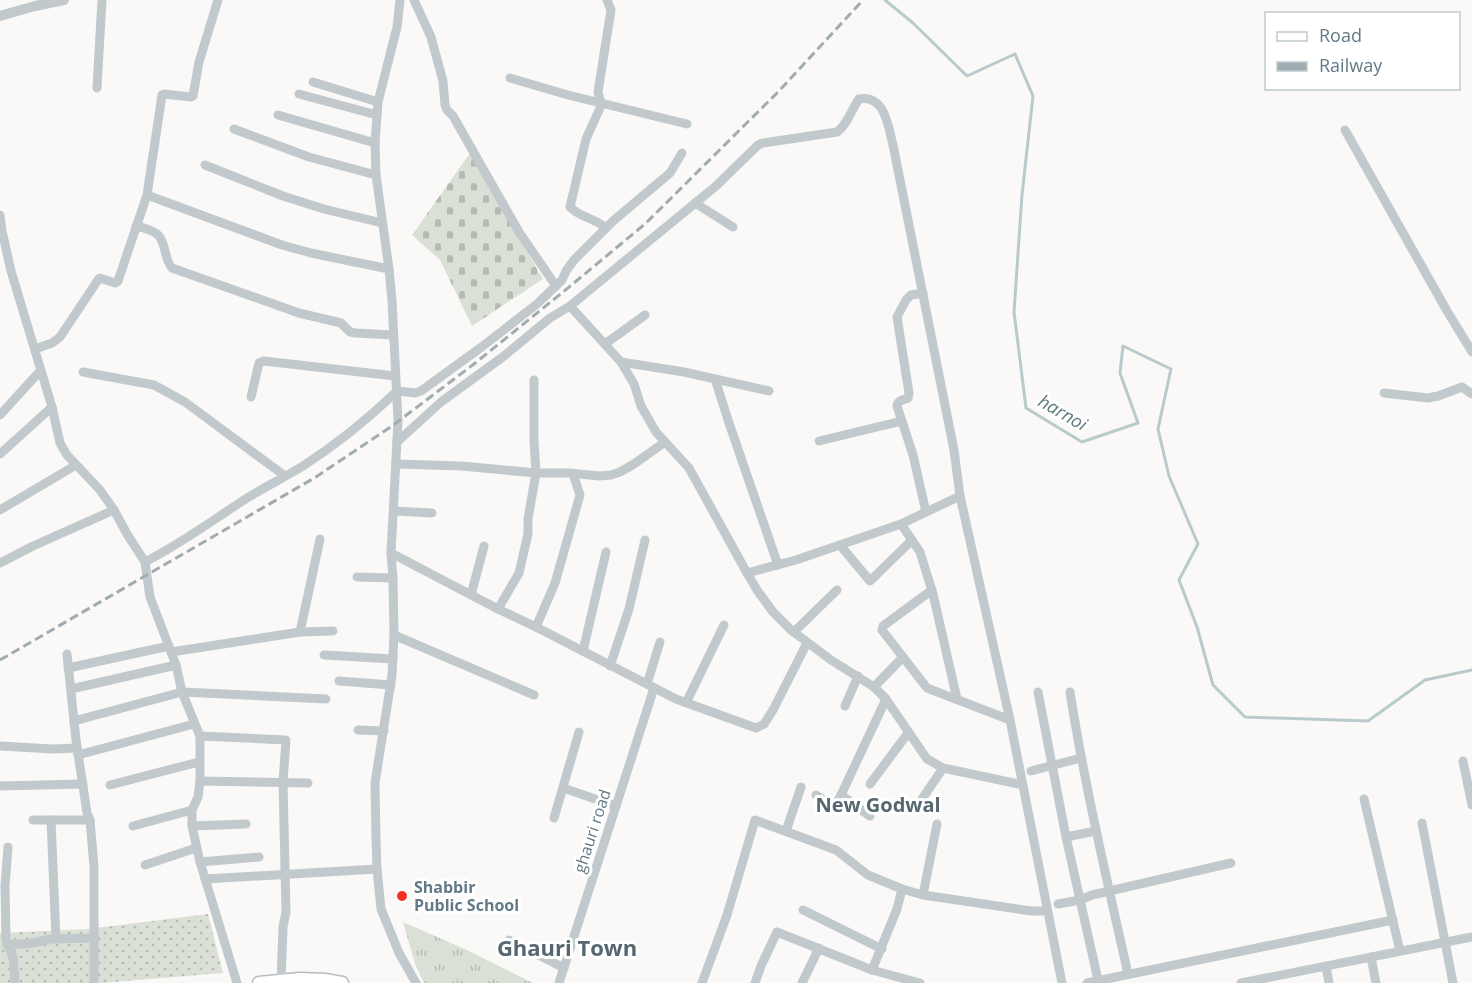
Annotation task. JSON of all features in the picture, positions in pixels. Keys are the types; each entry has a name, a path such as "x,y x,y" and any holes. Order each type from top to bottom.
{"main road":[{"path":"263,982 300,979 342,983"}],"street":[{"path":"0,16 64,0"},
{"path":"97,88 102,0"},
{"path":"35,349 52,343 60,337 100,278 115,283 118,281 147,195 162,95 164,93 193,96 199,62 218,0"},
{"path":"400,0 397,27 378,102 375,142 376,175 392,300 398,421 391,553 393,659 375,783 377,869 381,909 399,953 416,983"},
{"path":"414,0 432,37 443,81 447,110 453,116 519,232 556,286"},
{"path":"606,228 595,219 572,210 570,207 586,140 601,103 598,92 611,10 607,0"},
{"path":"510,78 568,95 687,124"},
{"path":"313,82 378,102"},
{"path":"299,94 377,115"},
{"path":"396,441 441,402 504,356 550,318 570,306 716,186 758,146 764,143 837,132 844,127 859,99 873,100 884,111 893,145 954,450 960,496 1010,720 1062,983"},
{"path":"278,115 375,142"},
{"path":"234,129 309,157 376,175"},
{"path":"1345,130 1472,352"},
{"path":"145,562 170,549 247,498 304,465 354,430 397,392 421,391 501,332 556,286 574,260 606,228 670,173 682,153"},
{"path":"205,165 283,196 324,209 382,222"},
{"path":"147,195 282,245 389,269"},
{"path":"695,203 733,226"},
{"path":"0,215 11,271 52,407 60,443 67,455 100,490 145,562 150,597 176,665 182,692 200,736 200,781 198,797 192,810 192,826 200,862 237,983"},
{"path":"136,226 159,236 168,263 172,267 299,313 341,323 350,332 393,335"},
{"path":"0,269 11,271"},
{"path":"923,293 911,295 897,316 909,393 908,398 901,400 897,406 913,455 926,512"},
{"path":"570,306 621,362 634,384 640,406 656,432 688,468 757,590 773,612 807,643 874,687 886,699 927,759 943,768 1023,785"},
{"path":"605,344 645,315"},
{"path":"251,397 259,363 264,361 395,376"},
{"path":"621,362 684,372 769,391"},
{"path":"0,415 40,370"},
{"path":"83,372 154,385 162,389 186,402 285,476"},
{"path":"715,379 778,565"},
{"path":"498,609 519,573 528,534 528,519 536,473 534,380"},
{"path":"1384,393 1428,398 1462,387 1472,394"},
{"path":"0,454 52,407"},
{"path":"819,441 902,421"},
{"path":"396,464 599,476 620,472 665,442"},
{"path":"0,510 76,465"},
{"path":"536,627 555,584 580,495 573,474"},
{"path":"747,573 901,524 960,496"},
{"path":"0,563 114,510"},
{"path":"394,511 432,513"},
{"path":"901,524 920,552 932,590 957,699"},
{"path":"300,632 320,539"},
{"path":"610,666 629,609 645,540"},
{"path":"840,545 870,581 912,540"},
{"path":"471,595 484,546"},
{"path":"583,651 606,552"},
{"path":"391,553 650,686 686,703 756,728 764,724 773,710 807,643"},
{"path":"357,578 393,578"},
{"path":"794,632 837,590"},
{"path":"932,590 883,626 882,630 927,688 1010,720"},
{"path":"686,703 724,625"},
{"path":"68,668 170,649 300,632 333,631"},
{"path":"394,635 534,695"},
{"name":"ghauri road","path":"559,983 616,806 660,642"},
{"path":"67,654 78,752 90,820 94,867 94,983"},
{"path":"324,655 393,659"},
{"path":"874,687 903,657"},
{"path":"70,689 176,665"},
{"path":"845,706 858,676"},
{"path":"339,681 391,685"},
{"path":"74,721 182,692 327,699"},
{"path":"1038,692 1066,837 1098,980"},
{"path":"1070,692 1096,831 1128,974"},
{"path":"816,795 834,807 886,699"},
{"path":"0,747 78,752 194,724"},
{"path":"358,730 384,731"},
{"path":"554,818 579,732"},
{"path":"870,784 909,733"},
{"path":"200,736 286,740 283,782 286,912 283,927 281,982"},
{"path":"1031,771 1081,758"},
{"path":"1463,761 1472,805"},
{"path":"110,785 199,762"},
{"path":"922,799 943,768"},
{"path":"200,781 308,783"},
{"path":"0,786 83,784"},
{"path":"786,831 801,787"},
{"path":"563,789 616,806"},
{"path":"841,795 870,816"},
{"path":"1364,800 1400,951"},
{"path":"133,826 192,810"},
{"path":"33,820 90,820"},
{"path":"51,820 56,939"},
{"path":"702,983 727,915 755,820 836,850 868,876 902,889 923,895 1047,911"},
{"path":"1422,823 1453,983"},
{"path":"192,826 246,824"},
{"path":"923,895 937,824"},
{"path":"1066,837 1096,831"},
{"path":"8,847 5,886 6,940 13,957 15,983"},
{"path":"145,865 196,848"},
{"path":"200,862 259,857"},
{"path":"1058,904 1231,863"},
{"path":"205,879 377,869"},
{"path":"872,970 897,909 902,889"},
{"path":"803,909 882,949"},
{"path":"1087,983 1393,920"},
{"path":"755,983 777,932 872,970 919,983"},
{"path":"1241,983 1472,937"},
{"path":"8,944 94,938"},
{"path":"509,940 564,968"},
{"path":"802,983 819,948"},
{"path":"1371,957 1376,983"},
{"path":"1326,966 1329,983"}],"green space":[{"path":"470,153 543,279 472,326 440,260 412,235"},
{"path":"208,914 223,973 101,983 0,983 0,933 88,929"},
{"path":"403,922 467,950 533,983 424,983 415,964"}],"waterway":[{"name":"harnoi","path":"885,0 913,23 967,76 1015,54 1033,96 1022,195 1014,312 1026,408 1082,442 1138,423 1120,373 1123,346 1171,369 1158,429 1169,476 1198,544 1179,580 1197,627 1213,685 1245,717 1368,721 1425,680 1472,670"}],"railway":[{"path":"0,660 316,477 392,426 474,364 645,224 779,91 863,0"}],"place":[{"name":"Shabbir Public School","path":"402,896"}],"district":[{"name":"New Godwal","path":"878,804"},
{"name":"Ghauri Town","path":"567,947"}]}
